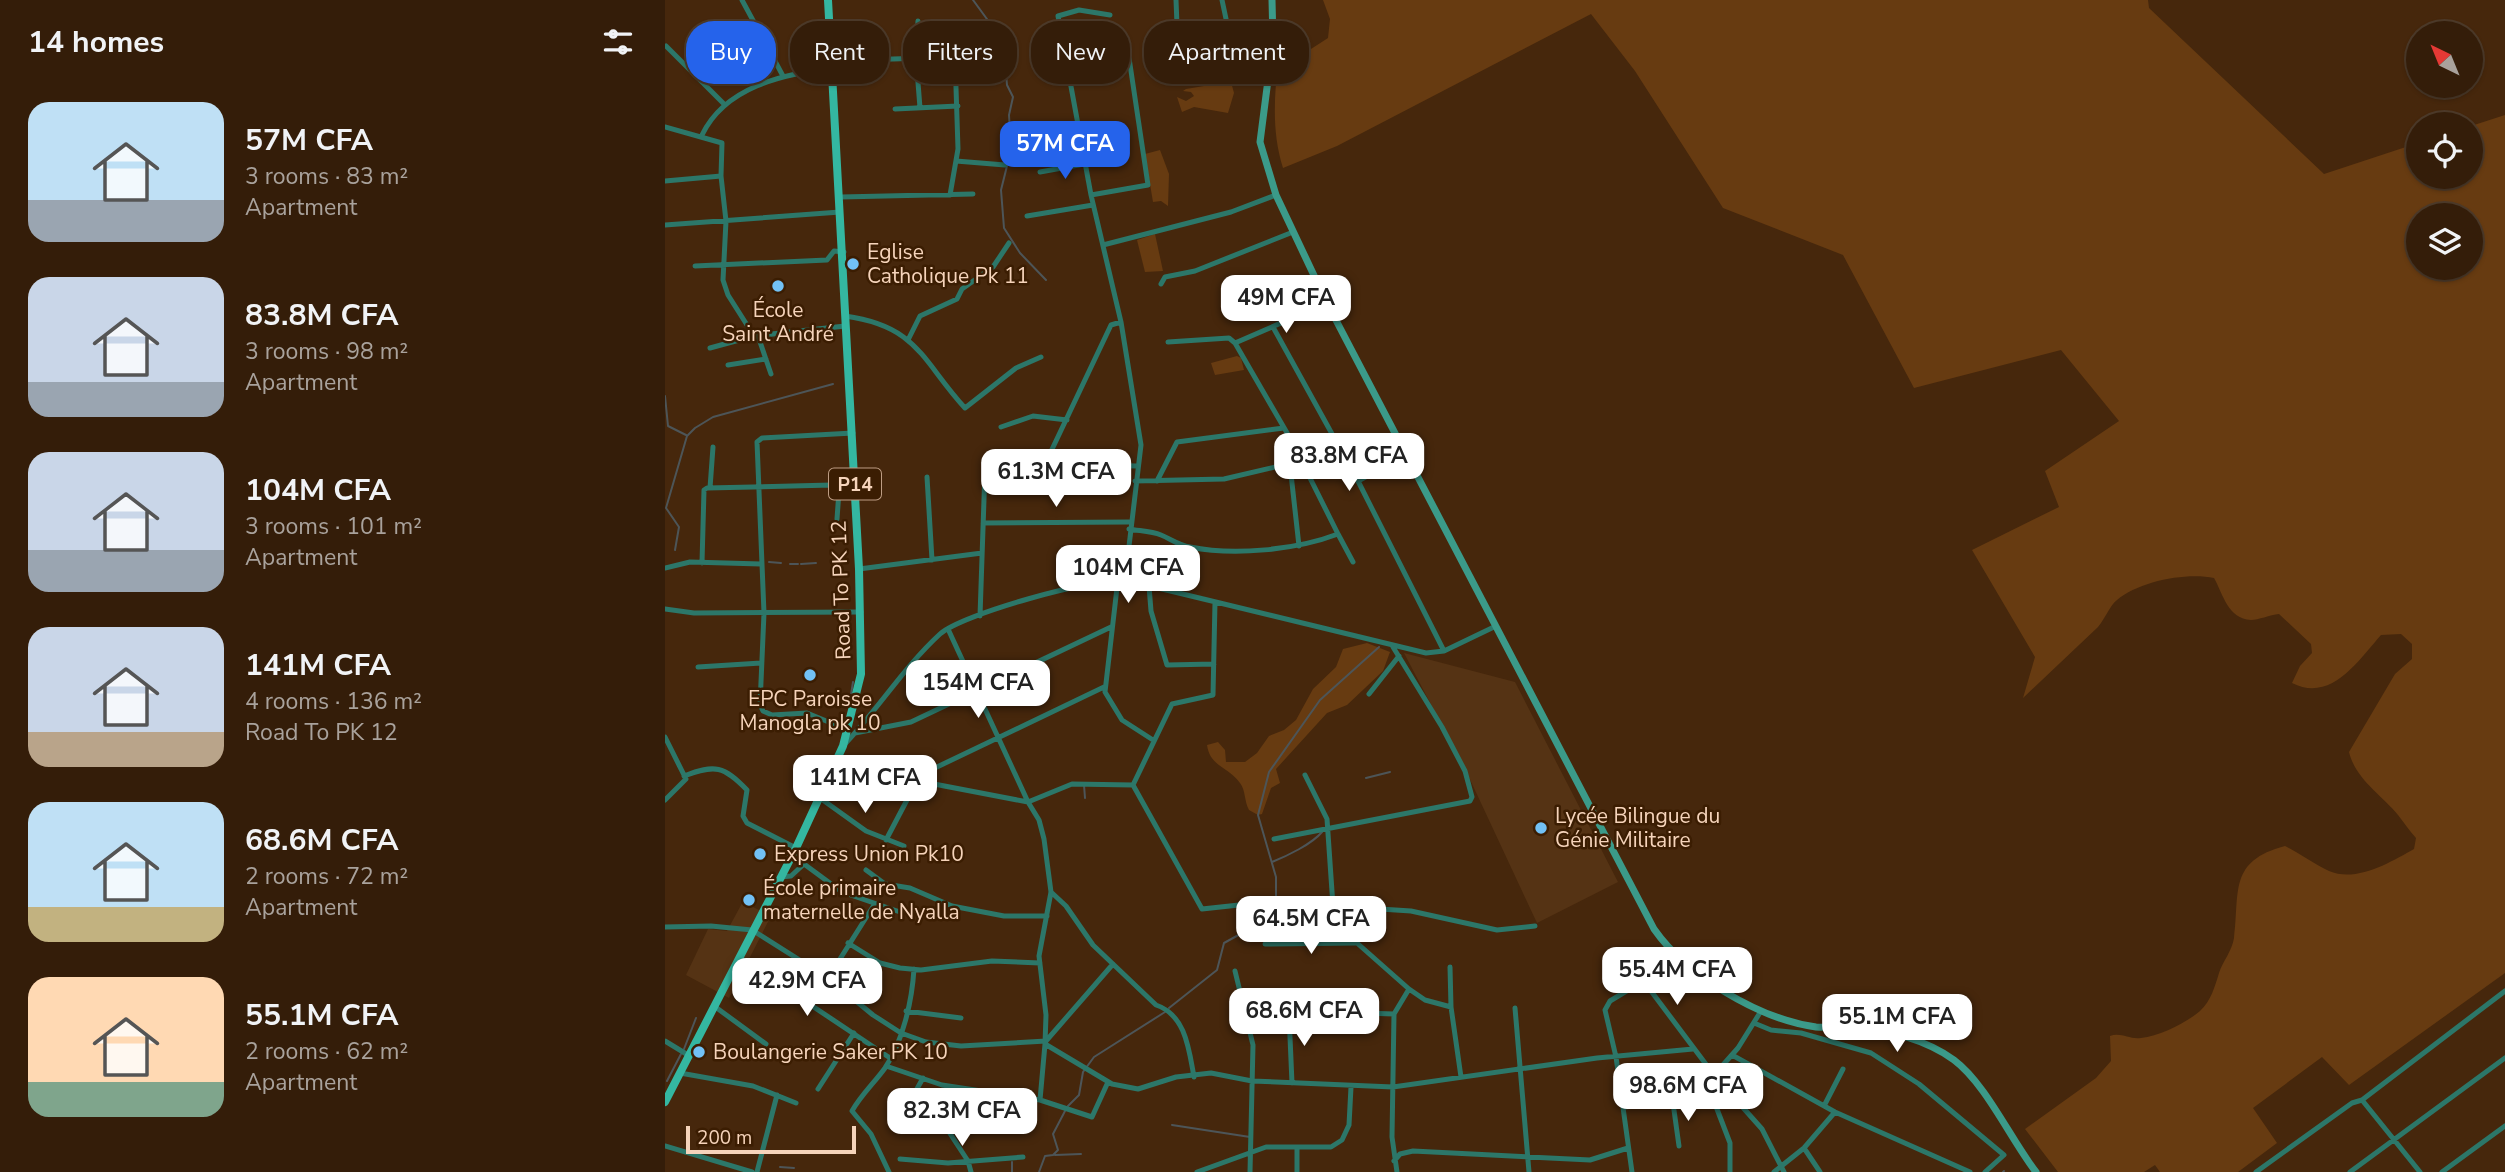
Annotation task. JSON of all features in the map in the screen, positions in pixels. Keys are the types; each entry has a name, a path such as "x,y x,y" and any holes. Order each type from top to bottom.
{"main road":[{"name":"Road To PK 12","path":"828,0 830,21"},
{"path":"1272,0 1273,21"},
{"name":"Road To PK 12","path":"739,957 796,848 852,731 861,674 853,433 834,84"},
{"path":"1267,84 1260,142 1276,195 1327,303 1654,929 1681,958 1731,996 1761,1011 1811,1026 1856,1027 1886,1032 1924,1045 1952,1059 1991,1105 2036,1172"},
{"name":"P14","path":"665,1102 669,1085 680,1073 739,957"}],"street":[{"path":"742,0 783,76"},
{"path":"1175,0 1177,21"},
{"path":"1222,0 1226,21"},
{"path":"1060,21 1059,13 1079,10 1110,15"},
{"path":"666,46 725,104"},
{"path":"1091,195 1147,185 1130,65"},
{"path":"702,135 710,117 725,104 790,74"},
{"path":"919,84 921,108"},
{"path":"950,195 956,161 956,84"},
{"path":"1070,84 1084,164 1121,322 1141,444 1121,580 1111,627 1104,687 1122,720 1153,740"},
{"path":"895,109 957,106"},
{"path":"665,127 702,135 722,143 721,176 726,221 725,287 756,336 771,374"},
{"path":"956,161 1005,165"},
{"path":"1040,173 1084,164"},
{"path":"665,181 721,176"},
{"path":"841,197 973,194"},
{"path":"1103,245 1231,212 1276,195"},
{"path":"1027,216 1093,205"},
{"path":"665,225 841,212"},
{"path":"1161,284 1165,277 1195,271 1293,232"},
{"path":"908,340 920,316 957,299 962,289 993,267 1009,243"},
{"path":"695,266 827,260 834,251 844,252"},
{"path":"1235,343 1327,303"},
{"path":"710,348 756,336 845,321 886,325 908,340 939,373 965,408 1016,368 1041,357"},
{"path":"980,617 986,467 1041,465 1050,454 1067,420 1111,325 1121,322"},
{"path":"1273,327 1358,481 1444,650"},
{"path":"1168,342 1229,338 1235,343 1284,428 1353,562"},
{"path":"728,365 766,359"},
{"path":"1001,427 1033,416 1067,420"},
{"path":"1157,481 1177,442 1284,428"},
{"path":"853,433 759,439 757,485 764,613 762,711 772,715 807,713 852,731 911,722 977,688 1111,627"},
{"path":"710,488 713,447"},
{"path":"1050,454 1084,465 1137,466"},
{"path":"1358,481 1407,455"},
{"path":"1135,481 1224,479 1301,461"},
{"path":"1290,465 1299,546"},
{"path":"927,477 932,560"},
{"path":"702,563 704,490 710,488 757,485 835,486 839,491 837,519"},
{"path":"983,523 1129,525 1192,548 1261,550 1299,546 1338,534"},
{"path":"859,569 982,554"},
{"path":"665,568 702,563 761,564"},
{"path":"852,731 948,629 1079,584 1121,580 1426,653 1444,650 1496,625"},
{"path":"1149,586 1151,611 1167,665 1214,664"},
{"path":"1133,785 1172,704 1213,695 1215,602"},
{"path":"665,609 694,613 861,612"},
{"path":"948,629 1042,830 1051,892 1040,964 1046,1015 1040,1100"},
{"path":"1274,839 1467,803 1472,797 1465,771 1448,738 1393,647"},
{"path":"1369,694 1399,656"},
{"path":"698,667 761,663"},
{"path":"885,840 916,778 1104,687"},
{"path":"665,737 684,776 684,784 665,800"},
{"path":"835,765 916,778 1028,802 1072,784 1133,785"},
{"path":"684,776 710,767 727,772 747,790 743,816 747,823 796,848"},
{"path":"1305,775 1328,828 1333,906 1346,932 1409,989 1425,1000 1451,1007"},
{"path":"1133,785 1202,909 1239,905"},
{"path":"820,798 844,818 885,840 904,846"},
{"path":"780,877 791,876 804,864 842,892 900,912"},
{"path":"866,870 885,884 910,887 952,906 1004,916 1047,916"},
{"path":"1051,892 1066,906 1093,945 1168,1011 1185,1032 1194,1077"},
{"path":"828,978 874,905"},
{"path":"1333,906 1406,910 1497,930 1535,926"},
{"path":"665,927 711,926 752,930 828,978 873,1015 901,1033 926,1042 954,1046 1046,1042 1108,1082 1124,1088 1138,1089 1176,1077 1211,1073 1252,1081 1393,1087 1693,1049"},
{"path":"848,943 880,963 914,970 992,961 1040,964"},
{"path":"1265,944 1357,943"},
{"path":"739,957 890,1058"},
{"path":"1632,1172 1625,1107 1606,1005 1642,979 1681,958"},
{"path":"1046,1042 1113,964"},
{"path":"1450,967 1451,1007 1461,1077"},
{"path":"889,1172 871,1134 852,1111 886,1066 901,1033 914,970"},
{"path":"1235,971 1249,1018 1253,1045 1249,1153 1251,1172"},
{"path":"1642,979 1693,1049 1762,1129 1783,1170"},
{"path":"1397,1172 1394,1161 1394,1014 1409,989"},
{"path":"2256,1172 2352,1103 2362,1100 2505,991"},
{"path":"714,1006 767,1044"},
{"path":"1515,1008 1529,1172"},
{"path":"1714,1075 1732,1055 1761,1011"},
{"path":"906,1012 961,1018"},
{"path":"1249,1018 1289,1014 1394,1014"},
{"path":"1289,1014 1292,1083"},
{"path":"1754,1023 1771,1030 1801,1033 1871,1053 1919,1084 2004,1155 1986,1172"},
{"path":"818,1089 854,1033"},
{"path":"665,1041 688,1055"},
{"path":"1732,1055 1835,1112 1970,1172"},
{"path":"2350,1172 2505,1058"},
{"path":"886,1066 955,1088 1040,1100 1093,1117 1108,1082"},
{"path":"1824,1106 1843,1069"},
{"path":"680,1073 753,1086 796,1102"},
{"path":"923,1079 908,1105 923,1118 946,1129 968,1161 971,1172"},
{"path":"1197,1172 1272,1146 1322,1149 1342,1140 1350,1120 1352,1087"},
{"path":"1625,1107 1712,1096 1726,1088"},
{"path":"665,1146 754,1172 777,1095"},
{"path":"1712,1096 1730,1143 1730,1172"},
{"path":"2362,1100 2420,1172"},
{"path":"1673,1103 1679,1146"},
{"path":"1774,1172 1783,1170 1835,1112"},
{"path":"2442,1172 2505,1126"},
{"path":"1297,1148 1297,1172"},
{"path":"1394,1161 1400,1154 1413,1151 1590,1160 1628,1148"},
{"path":"1804,1148 1820,1172"},
{"path":"900,1159 948,1163 1023,1157"}],"shaded area":[{"path":"1323,0 2148,0 2149,8 2324,174 2406,147 2406,189 2483,189 2483,122 2505,115 2505,973 2349,1085 2322,1057 2253,1108 2277,1143 2238,1172 2160,1172 2155,1165 2144,1172 2058,1172 2025,1129 2096,1078 2111,1061 2110,1036 2137,1038 2156,1035 2194,1016 2204,1007 2233,943 2240,880 2254,860 2285,846 2329,871 2350,874 2373,869 2414,849 2416,838 2391,807 2363,779 2349,752 2395,674 2412,659 2412,644 2401,634 2381,635 2343,676 2319,688 2306,688 2292,683 2300,666 2312,653 2311,644 2279,614 2254,620 2243,619 2227,605 2214,578 2177,577 2150,583 2126,593 2117,600 2098,627 2023,698 2035,657 1972,550 2059,507 2045,471 2119,421 2061,350 1914,388 1843,255 1723,208 1635,71 1591,14 1337,146 1283,168 1277,142 1276,84 1309,84 1309,50 1328,38 1330,19"},
{"path":"1232,84 1234,93 1228,113 1194,107 1182,112 1177,97 1186,101 1194,96 1191,92 1183,91"},
{"path":"1160,150 1169,174 1168,206 1161,201 1153,202 1145,154"},
{"path":"1155,234 1163,271 1145,272 1137,240"},
{"path":"1237,356 1241,358 1244,370 1215,375 1211,363"},
{"path":"1367,643 1390,652 1383,671 1347,705 1327,713 1276,769 1280,783 1271,788 1262,814 1258,815 1249,810 1240,783 1212,758 1207,745 1218,742 1225,750 1226,762 1245,762 1257,753 1269,736 1284,730 1296,720 1313,689 1336,667 1343,649"},
{"name":"Lycée Bilingue du Génie Militaire","path":"1404,653 1515,682 1618,882 1537,923 1467,773"},
{"path":"823,762 825,764 821,776 807,798 799,792 801,788 807,791 803,788 807,776 802,773 806,766 814,771"},
{"path":"747,894 754,897 751,906 771,916 729,998 686,975 708,929 727,931"}],"waterway":[{"path":"973,0 1003,41 1007,85 1013,97 1009,115 1011,150 1001,190 1004,228 1020,253 1046,280"},
{"path":"675,550 679,527 666,508 687,436 713,417 833,384"},
{"path":"665,396 668,426 686,435"},
{"path":"769,562 781,563"},
{"path":"801,564 816,563"},
{"path":"790,564 798,564"},
{"path":"1169,1008 1217,970 1224,943 1244,932 1260,905 1267,911 1271,910 1276,896 1276,877 1258,815 1269,772 1320,700 1379,647"},
{"path":"850,701 853,682"},
{"path":"1366,778 1390,772"},
{"path":"829,787 835,776"},
{"path":"1084,785 1085,798"},
{"path":"1272,862 1306,845 1322,832"},
{"path":"1068,1106 1079,1095 1083,1072 1094,1057 1165,1012"},
{"path":"684,1049 696,1018"},
{"path":"667,1081 681,1054"},
{"path":"1039,1172 1045,1156 1053,1155 1058,1150 1053,1134 1065,1111"},
{"path":"1172,1125 1250,1137"},
{"path":"1055,1155 1081,1154"},
{"path":"1012,1162 1012,1172"},
{"path":"780,1167 794,1168"}],"place":[{"name":"Eglise Catholique Pk 11","path":"853,264"},
{"name":"École Saint André","path":"778,286"},
{"name":"EPC Paroisse Manogla pk 10","path":"810,675"},
{"name":"Lycée Bilingue du Génie Militaire","path":"1541,828"},
{"name":"Express Union Pk10","path":"760,854"},
{"name":"École primaire maternelle de Nyalla","path":"749,900"},
{"name":"Boulangerie Saker PK 10","path":"699,1052"}]}
